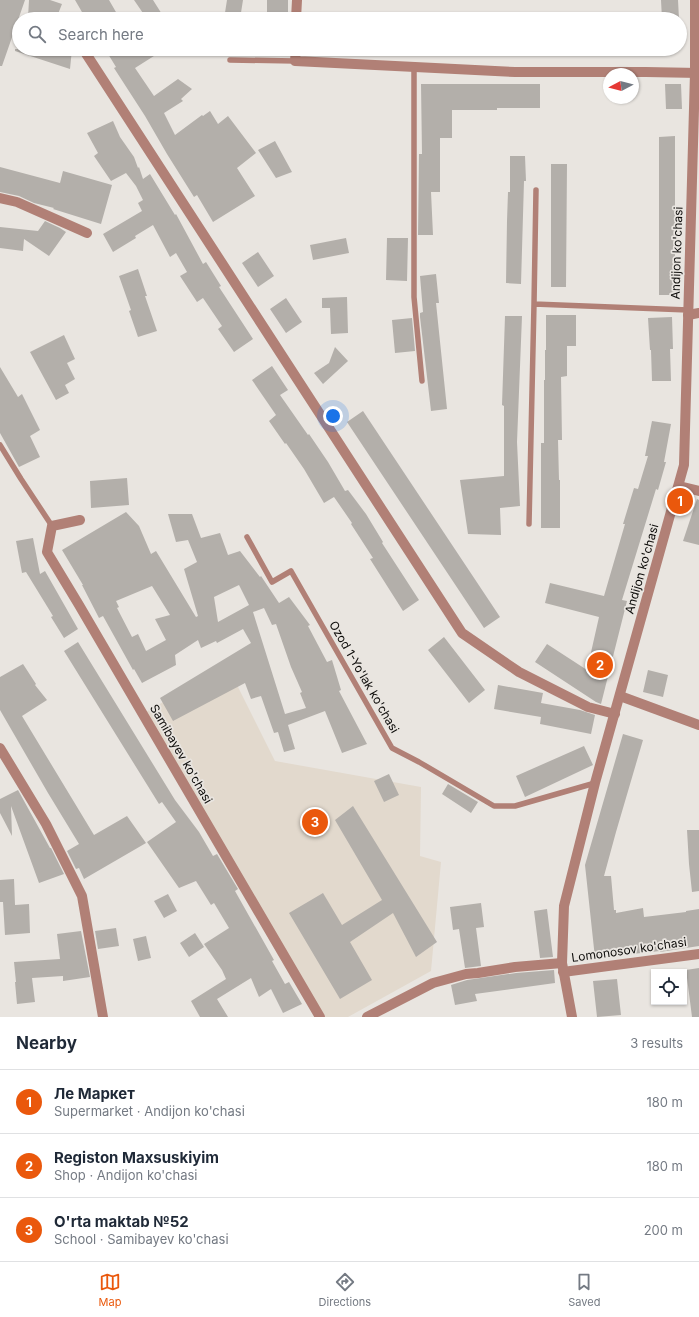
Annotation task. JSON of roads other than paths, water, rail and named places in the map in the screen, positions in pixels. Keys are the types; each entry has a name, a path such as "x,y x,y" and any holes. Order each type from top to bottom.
{"street":[{"path":"296,12 297,0"},
{"name":"Andijon ko'chasi","path":"572,1017 563,967 564,906 595,783 684,465 697,73 695,0"},
{"path":"88,56 462,633 519,672 588,707 615,714"},
{"path":"295,56 295,61 515,72 697,73"},
{"path":"0,198 17,202 86,234"},
{"path":"688,312 699,313"},
{"path":"679,486 699,491"},
{"path":"52,526 80,520"},
{"name":"Samibayev ko'chasi","path":"52,526 47,552 320,1017"},
{"path":"620,696 699,725"},
{"path":"0,748 46,824 82,896 103,1017"},
{"name":"Lomonosov ko'chasi","path":"367,1017 433,983 466,974 515,967 563,967 699,954"}],"lane":[{"path":"230,60 295,61"},
{"path":"414,66 414,297 422,381"},
{"path":"529,524 536,190"},
{"path":"534,304 688,312"},
{"path":"0,445 52,526"},
{"name":"Ozod 1-Yo'lak ko'chasi","path":"247,536 272,582 291,571 392,748 494,806 515,806 595,783"}],"place":[{"name":"Ле Маркет","path":"680,501"},
{"name":"Registon Maxsuskiyim","path":"600,665"},
{"name":"O'rta maktab №52","path":"315,822"}]}
